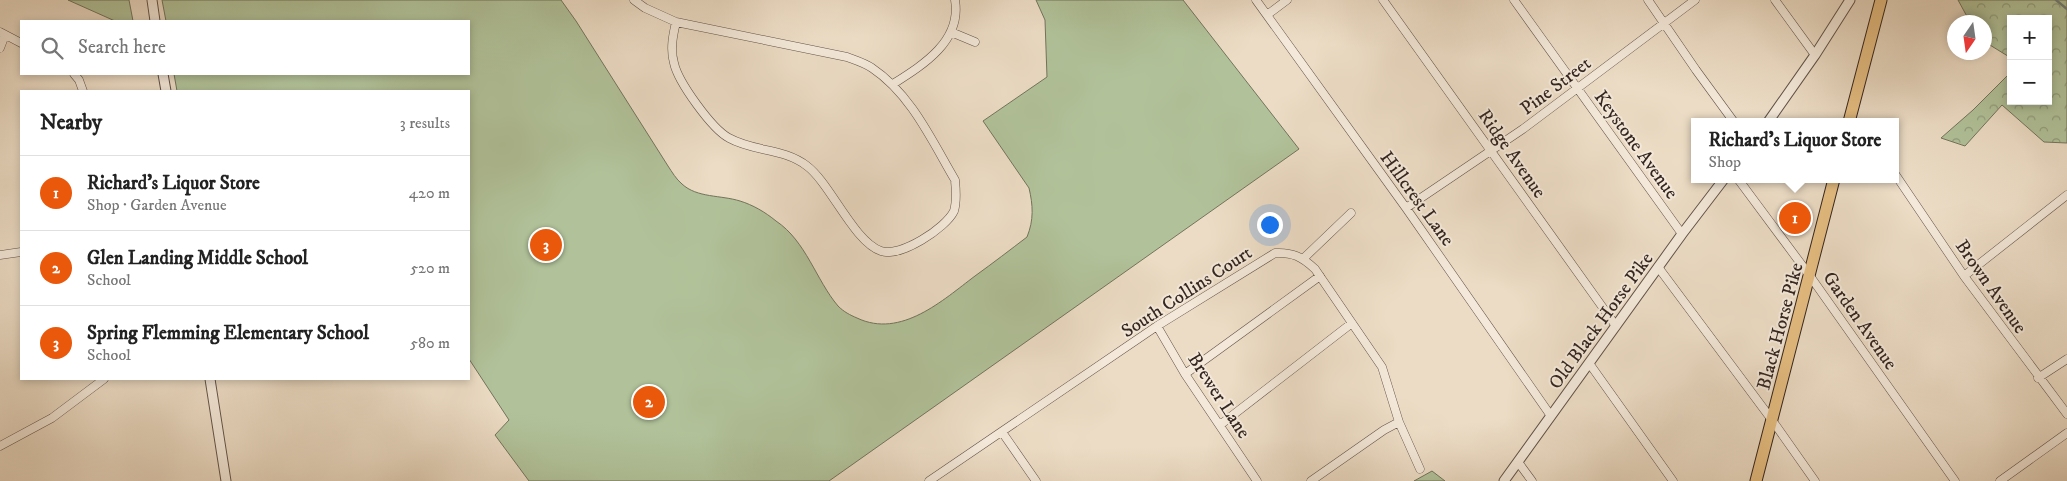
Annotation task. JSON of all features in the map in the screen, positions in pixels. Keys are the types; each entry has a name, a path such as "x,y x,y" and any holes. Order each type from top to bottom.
{"main road":[{"path":"1852,118 1881,0"},
{"name":"Black Horse Pike","path":"1756,481 1833,183"}],"street":[{"path":"152,0 155,20"},
{"path":"634,0 645,8 676,22 847,57 870,67 893,84 917,116 955,180 957,192 954,210 944,225 922,240 892,253 881,251 871,246 854,227 810,168 797,159 785,154 730,139 716,130 695,102 674,64 671,47 676,22"},
{"path":"893,84 924,64 947,40 957,11 955,0"},
{"name":"Hillcrest Lane","path":"1256,0 1406,208 1551,416"},
{"path":"1267,15 1287,0"},
{"name":"Ridge Avenue","path":"1383,0 1616,326"},
{"name":"Keystone Avenue","path":"1514,0 1682,234"},
{"path":"1648,0 1731,118"},
{"name":"Pine Street","path":"1406,208 1524,128 1695,0"},
{"path":"1775,0 1815,56"},
{"path":"1771,118 1815,56 1850,0"},
{"path":"951,32 975,42"},
{"path":"0,48 3,34 20,42"},
{"path":"75,75 79,80 82,90"},
{"path":"163,75 166,90"},
{"name":"Brown Avenue","path":"1899,180 1964,276 2038,378 2067,414"},
{"name":"Old Black Horse Pike","path":"1504,481 1721,183"},
{"name":"Garden Avenue","path":"1741,183 1810,276 1955,481"},
{"path":"1964,276 2067,195"},
{"path":"1351,213 1304,258 1320,276 1382,367 1399,422 1420,469"},
{"path":"0,255 20,252"},
{"name":"South Collins Court","path":"929,481 1157,326 1275,253 1286,252 1304,258"},
{"path":"1658,268 1772,420 1815,481"},
{"path":"1185,374 1320,276"},
{"path":"1220,425 1352,322"},
{"name":"Brewer Lane","path":"1157,326 1185,374 1255,480"},
{"path":"2038,378 2067,359"},
{"path":"1589,363 1674,481"},
{"path":"0,446 52,418 103,380"},
{"path":"210,380 226,481"},
{"path":"1311,481 1384,430 1399,422"},
{"path":"1002,432 1036,481"},
{"path":"2000,481 2067,433"},
{"path":"1518,462 1532,481"}],"green space":[{"path":"68,0 129,0 133,20 113,20"},
{"path":"162,0 561,0 680,182 695,192 745,203 759,209 772,218 795,239 838,306 852,316 873,323 890,324 920,314 949,296 1027,237 1031,225 1032,212 1029,188 983,121 1047,77 1045,20 1036,0 1183,0 1299,149 829,481 529,481 495,435 509,420 470,361 470,90 177,90 174,75 470,75 470,20 166,20"},
{"path":"1958,0 2067,0 2067,143 2044,142 2002,105 1965,146 1941,138 1973,110 2007,76 2007,105 2052,105 2052,15 2007,15 2007,56 1992,46 1992,15 1966,15"},
{"path":"1432,471 1445,481 1414,481"}],"waterway":[{"path":"2056,0 2067,9"}],"place":[{"name":"Richard's Liquor Store","path":"1795,218"},
{"name":"Spring Flemming Elementary School","path":"546,245"},
{"name":"Glen Landing Middle School","path":"649,402"}]}
